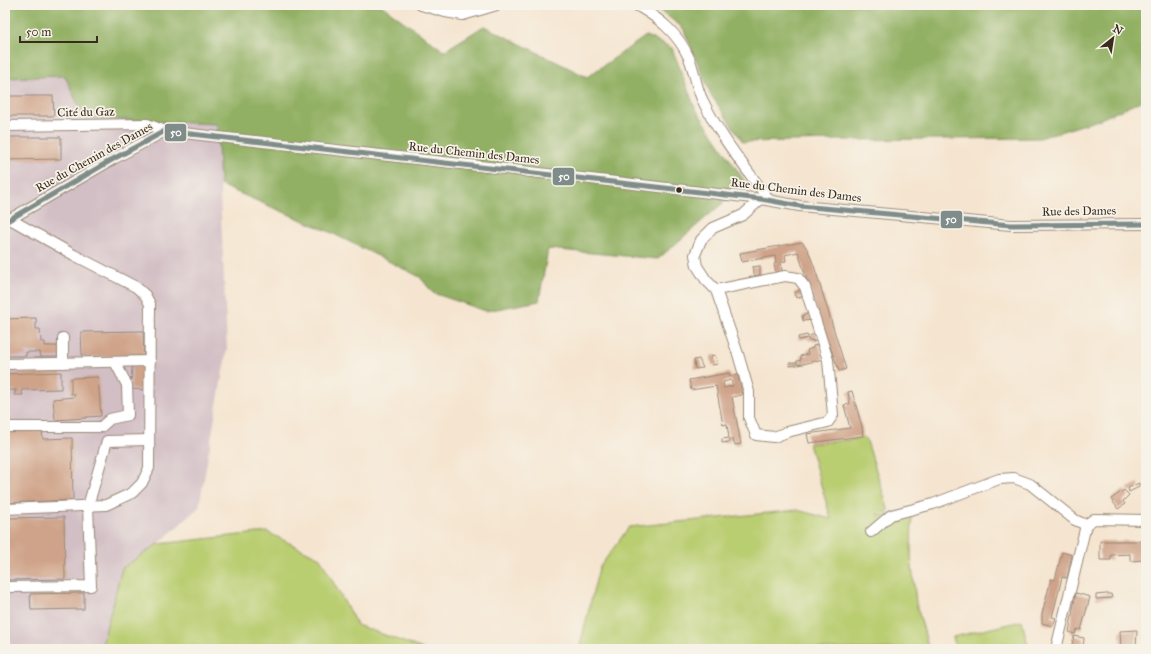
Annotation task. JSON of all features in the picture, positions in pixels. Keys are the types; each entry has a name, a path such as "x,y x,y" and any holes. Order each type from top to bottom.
{"street":[{"path":"421,5 445,12 463,14 497,5"},
{"path":"636,5 656,16 677,37 689,58 702,100 719,130 765,200 743,215 713,228 702,240 695,255 697,266 706,280 716,290 738,354 748,392 749,418 756,435 774,437 787,432 828,422 833,415 828,360 805,287 798,278 785,276 716,290"},
{"name":"Cité du Gaz","path":"5,126 147,124 165,131"},
{"name":"Rue du Chemin des Dames","path":"8,221 114,158 165,131 497,168 765,200 800,206 1012,225"},
{"path":"5,509 106,505 132,493 142,483 149,468 150,304 145,295 136,287 8,221"},
{"name":"Rue des Dames","path":"1012,225 1146,224"},
{"path":"63,338 63,363"},
{"path":"5,364 150,361"},
{"path":"5,426 101,427 110,419 128,415 127,385 116,362"},
{"path":"5,586 91,586 88,506 107,441 149,440"},
{"path":"871,532 891,515 933,504 999,479 1014,478 1030,484 1074,520 1086,525"},
{"path":"1056,649 1086,525 1094,519 1146,520"}],"shaded area":[{"path":"65,76 84,118 217,124 227,349 199,507 158,544 122,568 101,649 5,649 5,78"}],"green space":[{"path":"5,5 381,5 444,51 484,26 587,77 646,36 672,48 695,108 746,183 658,259 548,249 539,301 486,311 433,293 420,277 330,232 220,185 217,124 84,118 65,76 5,78"},
{"path":"653,5 1146,5 1146,99 1098,120 1040,138 743,142 711,95 683,28"},
{"path":"866,438 889,512 881,512 878,515 891,515 912,509 911,557 916,603 929,649 579,649 599,568 629,527 797,510 831,519 809,444"},
{"path":"267,532 320,558 357,625 423,649 101,649 122,568 158,544"},
{"path":"1022,621 1029,649 956,649 953,637"}],"building":[{"path":"5,96 53,96 54,116 5,116"},
{"path":"5,137 61,137 61,159 5,160"},
{"path":"802,242 808,250 815,269 846,369 839,371 829,343 827,343 798,252 785,255 786,261 781,262 782,272 776,273 774,264 776,263 775,256 742,262 740,253"},
{"path":"760,266 760,275 755,276 752,267"},
{"path":"802,289 804,296 796,298 794,293"},
{"path":"809,313 812,320 803,321 802,316"},
{"path":"36,318 36,329 40,329 41,342 45,342 45,346 61,346 61,357 41,357 40,352 26,352 26,356 7,356 7,352 5,352 5,319"},
{"path":"143,331 144,356 82,357 81,332"},
{"path":"816,333 818,340 813,342 813,340 809,341 808,338 799,340 798,337 807,335 808,337"},
{"path":"819,344 823,359 790,366 789,363 797,363 797,361 801,360 800,356 808,354 807,350"},
{"path":"715,355 718,364 712,365 711,356"},
{"path":"699,359 703,368 695,369 694,360"},
{"path":"132,366 148,366 147,390 131,389"},
{"path":"61,372 61,389 21,390 23,395 14,395 16,390 5,390 5,374"},
{"path":"729,373 730,376 738,375 742,395 732,397 741,444 735,445 732,439 729,439 730,442 722,443 722,439 729,438 727,424 723,425 716,386 691,390 689,380","holes":["731,380 733,386 724,388 723,382"]},
{"path":"98,377 101,416 55,420 53,399 74,397 75,394 71,394 71,378"},
{"path":"852,391 863,436 809,443 807,434 850,428 844,405 850,404 848,392"},
{"path":"42,430 43,439 72,438 73,500 5,503 6,431"},
{"path":"1139,483 1139,487 1129,492 1128,488"},
{"path":"1124,490 1129,495 1123,501 1125,504 1118,509 1111,499"},
{"path":"64,517 65,579 5,580 5,518"},
{"path":"1100,541 1146,541 1146,560 1130,561 1130,554 1111,555 1111,560 1100,560"},
{"path":"1062,552 1072,555 1067,578 1062,577 1052,617 1056,618 1053,626 1042,623 1042,614 1051,579 1055,580"},
{"path":"84,593 84,609 31,610 30,594"},
{"path":"1076,593 1090,597 1081,630 1077,629 1075,634 1069,632"},
{"path":"1111,594 1112,598 1096,599 1096,595"},
{"path":"1137,630 1136,649 1121,649 1120,631"},
{"path":"1074,636 1084,638 1083,649 1071,649"}],"transit line":[{"name":"50","path":"5,222 115,158 165,131 761,199 800,206 1011,225 1146,224"}]}
